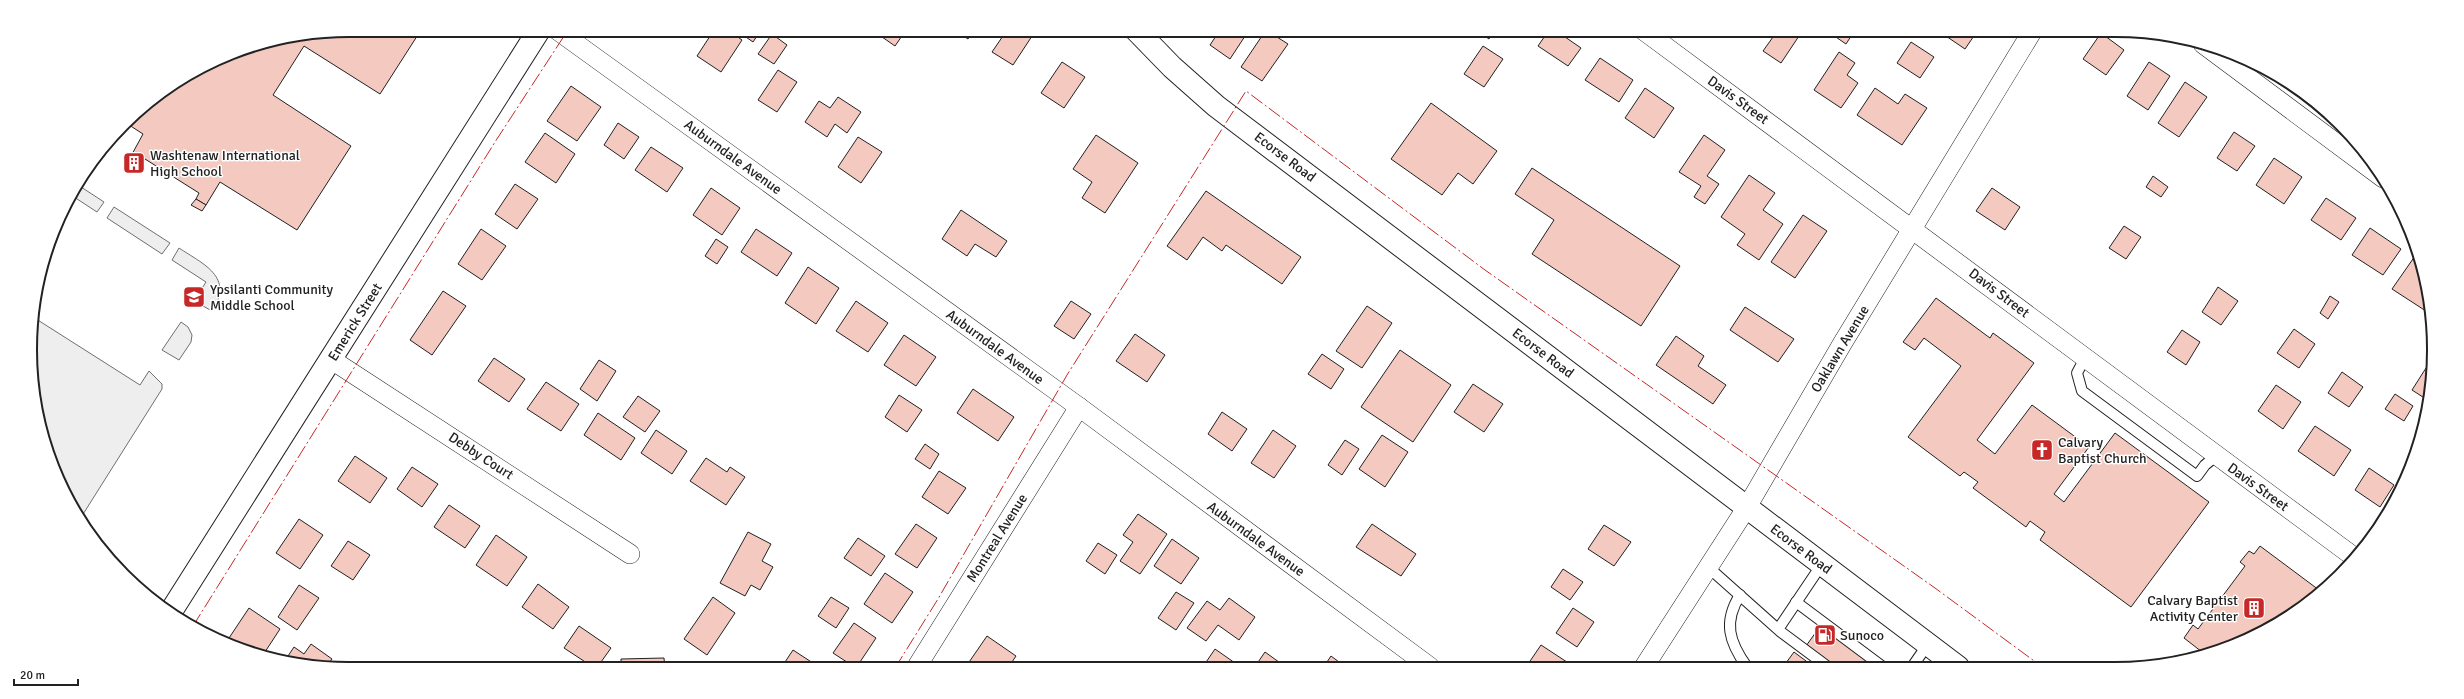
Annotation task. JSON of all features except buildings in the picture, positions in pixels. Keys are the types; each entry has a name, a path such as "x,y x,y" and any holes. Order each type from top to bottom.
{"main road":[{"name":"Emerick Street","path":"174,607 332,360 535,37"},
{"name":"Ecorse Road","path":"1143,37 1172,67 1216,106 1951,662"}],"street":[{"name":"Auburndale Avenue","path":"567,37 1079,407 1423,662"},
{"name":"Davis Street","path":"1653,37 2350,554"},
{"name":"Oaklawn Avenue","path":"1647,662 1746,507 1912,228 2029,37"},
{"path":"2218,55 2367,166"},
{"name":"Debby Court","path":"332,360 630,554"},
{"name":"Montreal Avenue","path":"920,662 1079,407"}],"lane":[{"path":"2085,358 2077,374 2082,391 2197,476 2205,465 2216,456"},
{"path":"1779,628 1822,564"},
{"path":"1708,568 1779,628 1781,632 1821,662"},
{"path":"1740,595 1732,609 1728,626 1734,643 1744,662"},
{"path":"1796,602 1876,662"},
{"path":"1915,662 1928,644"}],"shaded area":[{"path":"82,188 104,202 97,212 76,198"},
{"path":"114,207 170,243 162,254 107,218"},
{"path":"179,248 206,266 218,280 220,289 218,299 212,311 194,301 206,282 172,260"},
{"path":"39,321 140,385 149,371 162,384 162,389 84,513 69,488 61,469 43,410 37,350"},
{"path":"181,322 188,327 192,335 191,342 179,360 162,350"}],"power":[{"path":"196,622 495,142 563,37"},
{"path":"899,662 938,599 1067,375 1246,91 1485,270 1935,588 2036,662"}],"place":[{"name":"Washtenaw International High School","path":"134,163"},
{"name":"Ypsilanti Community Middle School","path":"194,297"},
{"name":"Calvary Baptist Church","path":"2042,450"},
{"name":"Calvary Baptist Activity Center","path":"2254,608"},
{"name":"Sunoco","path":"1825,635"}]}
